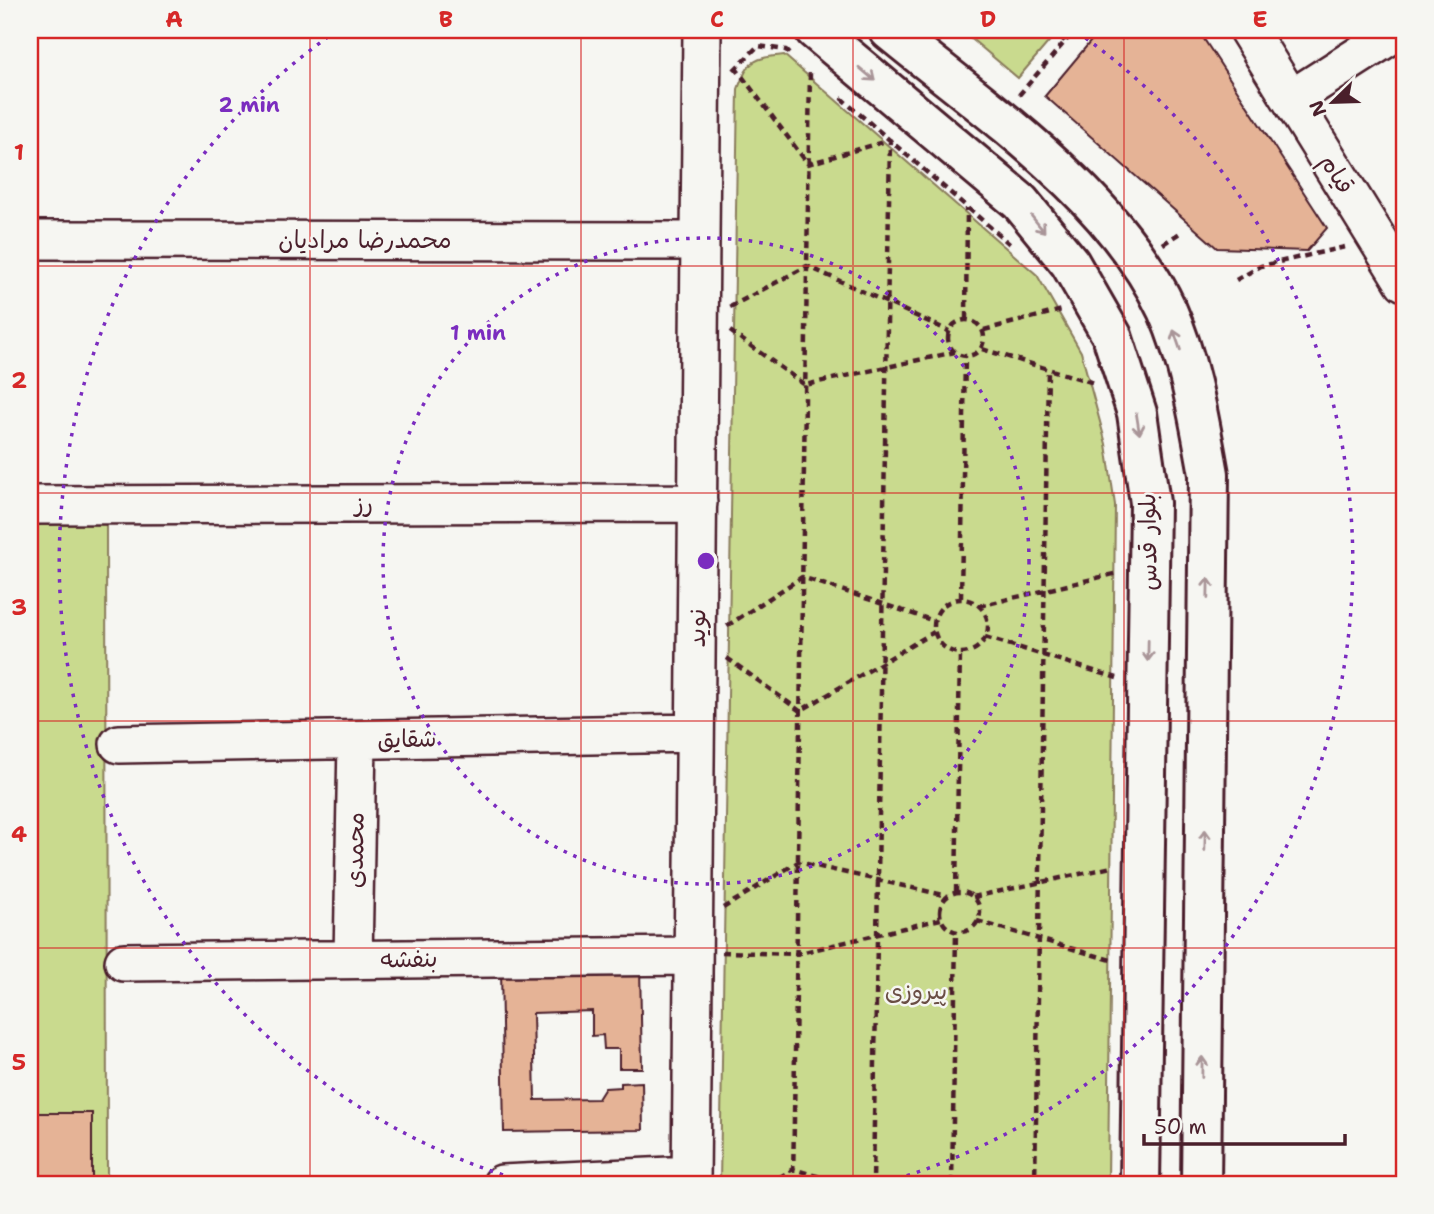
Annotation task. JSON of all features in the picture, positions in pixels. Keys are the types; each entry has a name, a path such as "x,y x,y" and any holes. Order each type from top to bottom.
{"main road":[{"name":"بلوار قدس","path":"815,30 1020,202 1070,263 1112,336 1137,413 1150,503 1140,1184"},
{"path":"889,30 1089,197 1130,247 1167,310 1194,395 1209,474 1201,1184"}],"street":[{"name":"نوید","path":"691,1180 702,30"},
{"name":"قیام","path":"1248,30 1404,282"},
{"path":"1291,99 1399,30"},
{"name":"محمدرضا مرادیان","path":"30,240 700,241"},
{"name":"رز","path":"30,505 698,503"},
{"name":"شقایق","path":"119,744 695,733"},
{"name":"محمدی","path":"353,959 357,740"},
{"name":"بنفشه","path":"124,962 694,956"},
{"path":"502,1184 691,1180"}],"path":[{"path":"1052,30 1065,41"},
{"path":"998,119 1075,30"},
{"path":"758,46 786,50 820,79"},
{"path":"734,67 808,164"},
{"path":"793,1184 810,71"},
{"path":"840,97 1020,253"},
{"path":"808,164 890,140"},
{"path":"873,1184 890,140"},
{"path":"966,319 967,208"},
{"path":"1236,280 1261,267 1378,240"},
{"path":"807,266 949,331"},
{"path":"729,307 807,266"},
{"path":"1057,300 1068,320"},
{"path":"984,330 1062,310"},
{"path":"984,330 976,322 966,319 958,321 949,331 948,342 955,352 965,356 982,349 1095,384"},
{"path":"982,349 984,330"},
{"path":"729,331 805,385 955,352"},
{"path":"961,598 965,356"},
{"path":"1035,1184 1048,369"},
{"path":"1091,372 1098,396"},
{"path":"1119,559 1119,586"},
{"path":"961,598 979,606 1119,573"},
{"path":"802,577 934,621"},
{"path":"724,628 802,577"},
{"path":"961,598 941,608 934,621 934,632 944,647 960,653 975,648 985,637 987,621 979,606"},
{"path":"800,711 934,632"},
{"path":"985,637 1118,678"},
{"path":"956,892 960,653"},
{"path":"723,655 800,711"},
{"path":"1118,665 1118,691"},
{"path":"720,911 798,862 947,896 956,892 973,897 1116,866 1116,880"},
{"path":"947,896 941,907 942,919 950,929 956,931 968,930 977,921 979,908 973,897"},
{"path":"694,956 719,951 796,954 942,919"},
{"path":"977,921 1115,962 1115,948"},
{"path":"952,1184 956,931"},
{"path":"769,1184 793,1169 844,1184"}],"green space":[{"path":"961,30 1059,30 1018,78"},
{"name":"پیروزی","path":"784,55 1037,275 1081,352 1106,444 1115,505 1108,1184 720,1184 738,89 745,72 754,62 766,57"},
{"path":"106,519 107,1184 30,1184 30,520"}],"building":[{"path":"1100,30 1198,30 1327,228 1307,251 1217,248 1045,96"},
{"path":"640,967 642,1068 619,1068 619,1049 604,1049 603,1035 592,1036 592,1011 533,1013 535,1100 598,1099 605,1088 621,1087 621,1083 642,1082 643,1130 504,1132 501,969"},
{"path":"30,1113 92,1113 92,1184 30,1184"}]}
